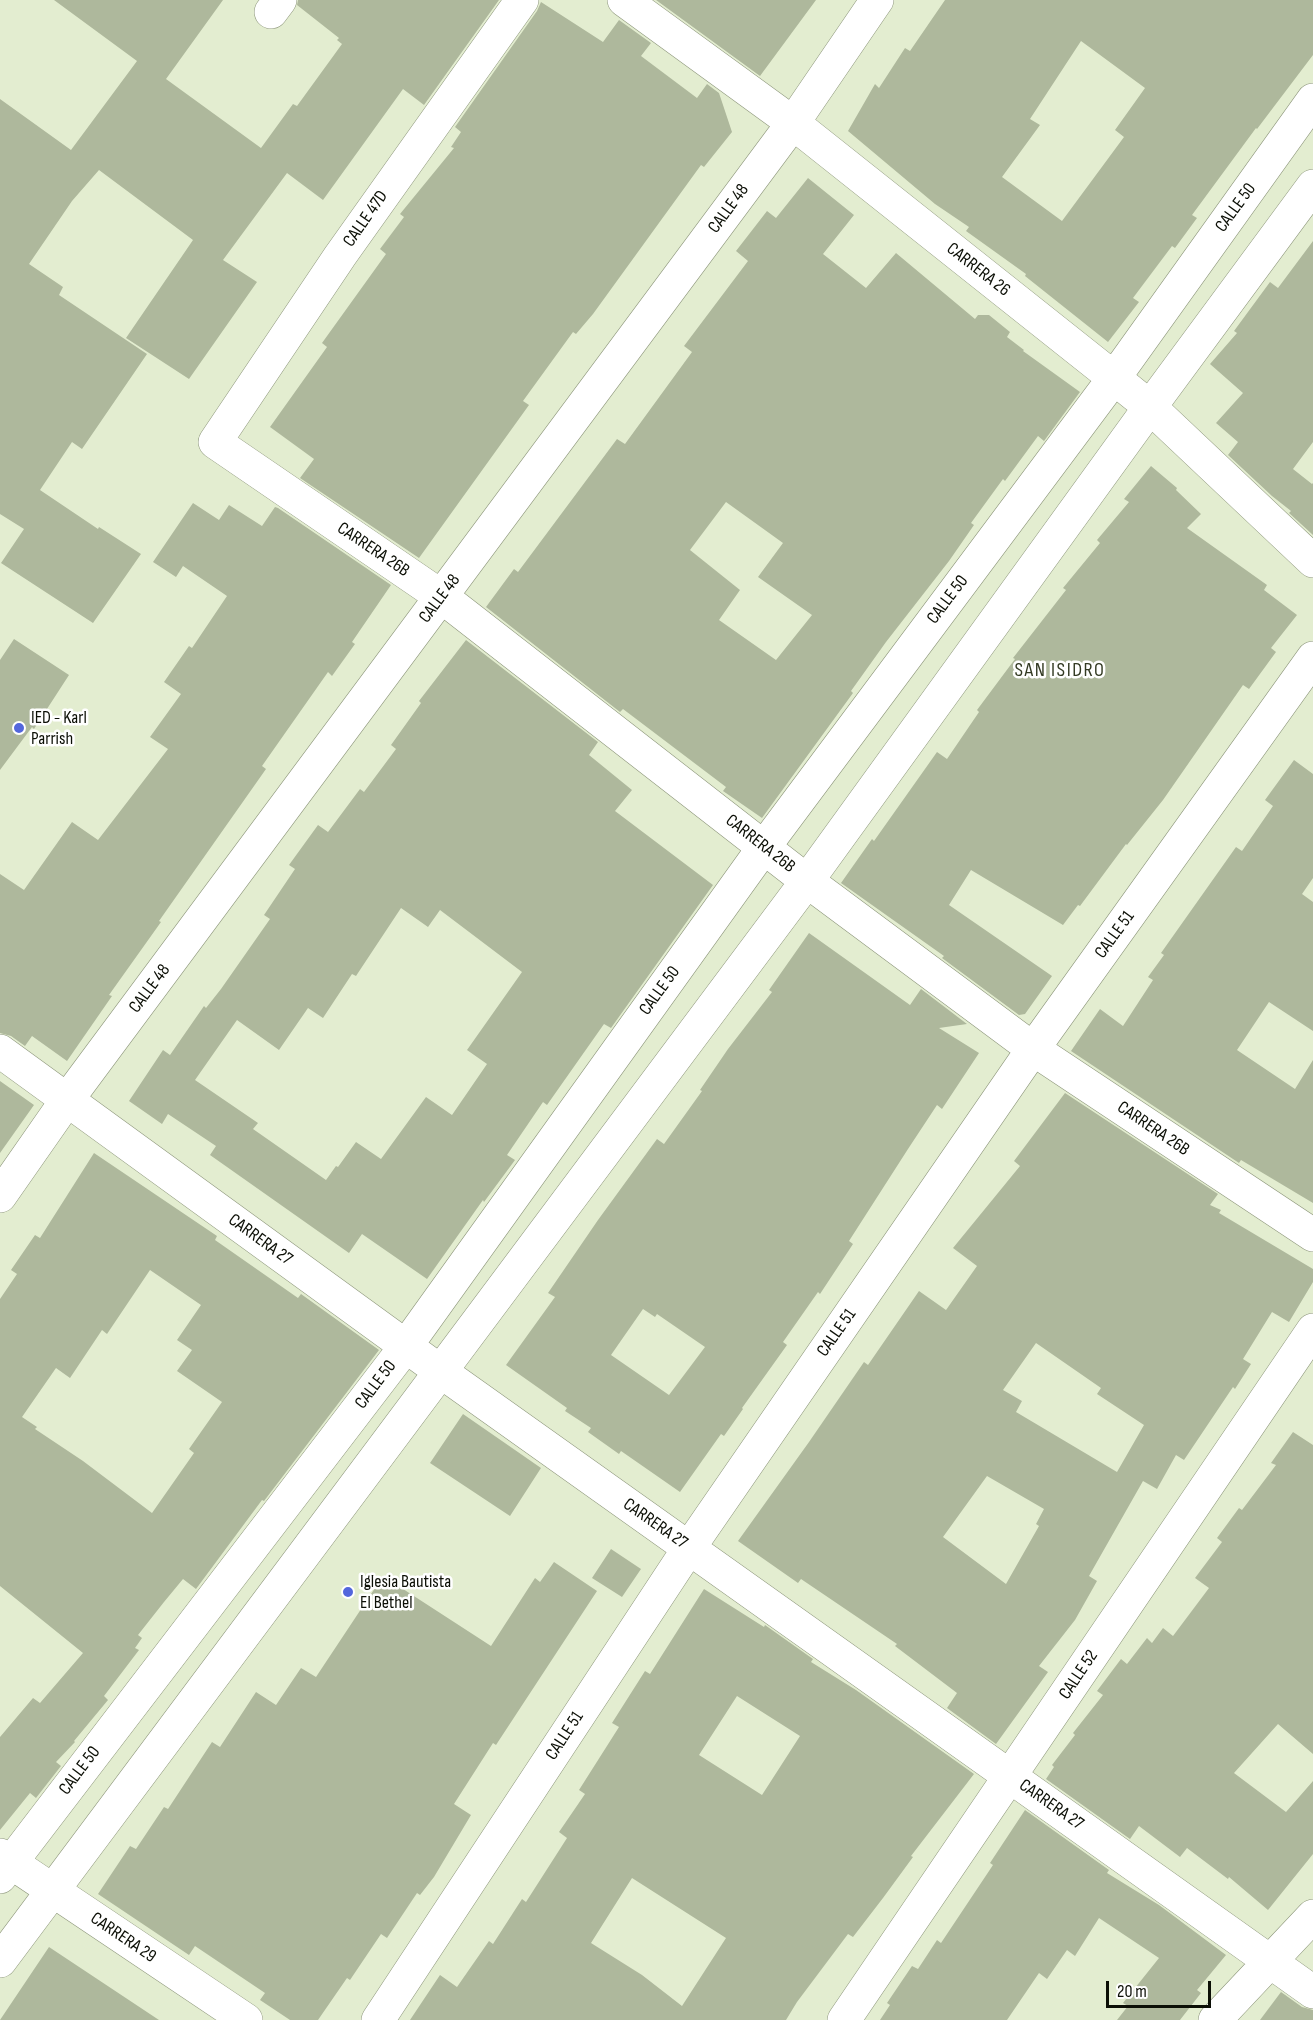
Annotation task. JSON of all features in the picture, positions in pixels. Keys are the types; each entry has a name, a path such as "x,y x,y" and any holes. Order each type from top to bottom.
{"street":[{"name":"CALLE 47D","path":"215,442 340,256 522,0"},
{"name":"CARRERA 26","path":"624,0 793,123 1114,378 1149,407 1313,561"},
{"name":"CALLE 48","path":"0,1196 67,1100 793,123 877,0"},
{"name":"CALLE 50","path":"3,1865 406,1346 764,847 1114,378 1313,100"},
{"path":"0,1961 807,881 1149,407 1313,186"},
{"name":"CARRERA 26B","path":"215,442 442,597 807,881 1033,1049 1313,1235"},
{"name":"CALLE 51","path":"378,2020 689,1548 1033,1049 1313,658"},
{"name":"CARRERA 27","path":"0,1051 440,1371 1313,1992"},
{"name":"CALLE 52","path":"844,2020 1313,1330"},
{"name":"CARRERA 29","path":"3,1865 52,1890 246,2020"},
{"path":"1215,2020 1269,1960 1313,1916"}],"building":[{"path":"54,0 223,0 166,79 261,148 293,104 297,106 342,44 337,40 339,38 297,5 298,0 499,0 424,105 403,89 323,200 287,173 223,260 257,282 189,379 126,338 193,240 99,170 72,201 29,264 63,287 59,295 147,354 82,449 72,442 40,490 98,529 99,527 141,554 93,623 1,563 24,529 0,514 0,99 71,150 137,61"},
{"path":"656,0 816,0 760,76"},
{"path":"945,0 1313,0 1313,55 1192,215 1197,218 1175,248 1172,246 1133,298 1139,302 1108,342 1025,276 1026,274 966,231 969,227 935,204 848,131 875,84 879,88 905,48 910,51","holes":["1081,41 1145,88 1115,130 1124,137 1062,221 1002,177 1040,125 1030,119"]},
{"path":"541,2 603,42 619,20 651,43 641,56 697,98 707,84 719,93 732,132 704,167 701,165 593,314 576,334 573,332 523,401 529,405 419,558 300,478 314,459 270,427 327,347 322,343 386,254 380,249 404,217 400,214 454,148 451,147 461,132 455,127 537,11"},
{"path":"808,178 854,215 823,254 866,288 896,253 975,319 978,315 989,315 1010,332 1007,337 1023,351 1080,392 1044,441 1038,436 1005,481 1003,479 971,523 974,525 949,561 886,642 851,691 853,693 762,818 723,791 726,787 623,709 620,712 486,607 514,569 518,572 617,439 625,444 692,352 684,346 748,261 736,251 767,211 776,218","holes":["726,502 783,543 758,577 812,615 776,660 719,620 740,590 690,550"]},
{"path":"1313,241 1313,442 1293,469 1313,483 1313,535 1289,513 1291,511 1228,455 1238,442 1216,423 1243,393 1210,364 1237,333 1234,331 1270,282 1278,288"},
{"path":"1151,466 1177,488 1176,490 1201,514 1187,528 1267,585 1264,590 1297,615 1271,648 1276,652 1249,689 1243,685 1163,800 1063,925 971,870 949,905 1052,976 1025,1014 1019,1015 942,958 944,956 841,883 937,752 947,759 979,712 977,710 1015,659 1013,658 1066,590 1063,588 1100,543 1097,540 1129,502 1124,499"},
{"path":"193,503 219,520 229,505 262,526 275,507 278,508 391,585 352,642 355,644 332,676 328,672 262,766 266,769 159,921 161,922 109,995 112,996 67,1061 32,1036 25,1046 11,1036 0,1033 0,874 24,890 72,822 98,840 168,749 150,737 181,694 164,682 189,646 192,648 227,596 183,566 176,577 153,562"},
{"name":"IED - Karl Parrish","path":"14,639 69,675 34,729 32,727 0,770 0,660"},
{"path":"466,640 598,742 589,755 632,790 615,811 713,885 611,1028 604,1024 547,1105 543,1102 507,1155 515,1160 484,1202 483,1200 427,1279 362,1234 349,1253 210,1155 216,1146 168,1114 162,1124 129,1101 163,1050 170,1055 204,1006 206,1008 221,989 270,919 264,915 295,869 289,865 318,825 328,832 360,789 364,792 396,749 391,745 421,703 419,701","holes":["401,908 428,927 440,910 522,972 467,1050 487,1064 452,1115 426,1097 381,1159 356,1142 326,1180 253,1129 258,1123 195,1080 237,1020 279,1050 308,1008 323,1018 352,974 356,976"]},
{"path":"1294,760 1313,774 1313,878 1302,894 1313,902 1313,1031 1269,1002 1237,1050 1295,1089 1313,1060 1313,1203 1241,1160 1239,1163 1071,1051 1100,1009 1123,1026 1153,980 1148,977 1164,955 1161,953 1236,847 1242,851 1273,806 1265,800"},
{"path":"809,933 910,1005 921,989 967,1024 939,1028 979,1053 942,1109 937,1105 908,1149 849,1241 853,1244 820,1294 818,1292 783,1342 787,1345 724,1436 721,1434 680,1492 621,1451 619,1454 588,1432 591,1428 565,1411 567,1408 506,1365 555,1297 548,1293 598,1220 657,1139 664,1144 702,1091 700,1090 728,1049 772,992 769,990","holes":["643,1309 655,1317 657,1314 705,1347 669,1395 611,1355"]},
{"path":"0,1081 34,1105 0,1153"},
{"path":"1065,1093 1218,1194 1210,1205 1221,1210 1219,1213 1313,1269 1313,1282 1289,1322 1272,1312 1243,1359 1251,1364 1184,1460 1176,1455 1157,1489 1143,1481 1089,1576 1097,1581 1075,1620 1039,1666 1048,1672 996,1744 947,1708 957,1693 895,1646 897,1644 801,1579 798,1583 738,1541 864,1362 868,1365 919,1291 946,1310 977,1266 953,1248 1020,1166 1014,1161","holes":["1036,1343 1101,1388 1097,1394 1144,1425 1117,1472 1016,1412 1022,1401 1003,1390","987,1476 1044,1509 1036,1524 1039,1526 1006,1584 943,1537"]},
{"path":"94,1153 217,1236 215,1240 298,1298 301,1294 379,1350 196,1589 183,1579 164,1602 138,1635 142,1638 135,1648 139,1650 104,1696 108,1700 56,1762 61,1766 36,1798 30,1793 0,1830 0,1737 33,1698 40,1703 83,1653 0,1586 0,1299 17,1274 11,1270 35,1235 40,1238","holes":["150,1270 201,1305 177,1340 192,1350 177,1371 222,1402 189,1449 194,1453 152,1513 83,1461 35,1429 37,1427 22,1417 56,1368 70,1378 102,1330 107,1334"]},
{"path":"463,1414 541,1468 510,1516 430,1463"},
{"path":"1293,1432 1313,1445 1313,1754 1278,1724 1234,1773 1286,1812 1313,1781 1313,1854 1268,1910 1229,1877 1228,1879 1187,1848 1180,1857 1139,1826 1130,1839 1046,1779 1054,1767 1052,1765 1075,1735 1073,1733 1103,1695 1097,1691 1121,1659 1127,1664 1147,1638 1152,1643 1163,1628 1173,1636 1209,1588 1195,1578 1222,1542 1217,1538 1239,1508 1242,1510 1276,1465 1271,1463"},
{"path":"611,1549 641,1569 622,1597 592,1578"},
{"path":"554,1562 597,1591 496,1745 493,1743 454,1804 471,1815 434,1877 420,1895 417,1893 387,1938 381,1934 350,1980 347,1978 318,2020 290,2020 260,2000 265,1993 195,1946 189,1955 98,1894 130,1846 136,1849 164,1807 168,1809 212,1742 220,1747 256,1692 276,1705 301,1668 316,1677 383,1576 491,1646 535,1578 540,1582"},
{"path":"704,1589 764,1627 765,1625 813,1659 811,1662 856,1690 974,1774 911,1856 913,1857 883,1898 853,1937 848,1934 786,2020 410,2020 440,1975 457,1987 489,1941 493,1944 522,1899 526,1902 567,1838 559,1832 585,1794 579,1790 619,1727 612,1723 645,1671 650,1674","holes":["737,1696 800,1736 762,1795 699,1755","632,1878 726,1938 682,2006 642,1975 591,1943"]},
{"path":"1025,1810 1109,1870 1107,1873 1159,1905 1226,1955 1197,1990 1201,1993 1180,2020 1117,2020 1128,2006 1123,2003 1159,1958 1099,1918 1075,1956 1067,1950 1047,1979 1039,1973 1007,2020 880,2020 890,2005 887,2003 912,1966 918,1969 937,1940 941,1943 993,1865 990,1863"},
{"path":"49,1947 159,2020 0,2020"},
{"path":"1281,1992 1302,2007 1313,2010 1313,2020 1260,2020"}],"place":[{"name":"IED - Karl Parrish","path":"19,728"},
{"name":"Iglesia Bautista El Bethel","path":"348,1592"}],"district":[{"name":"SAN ISIDRO","path":"1060,671"}]}
